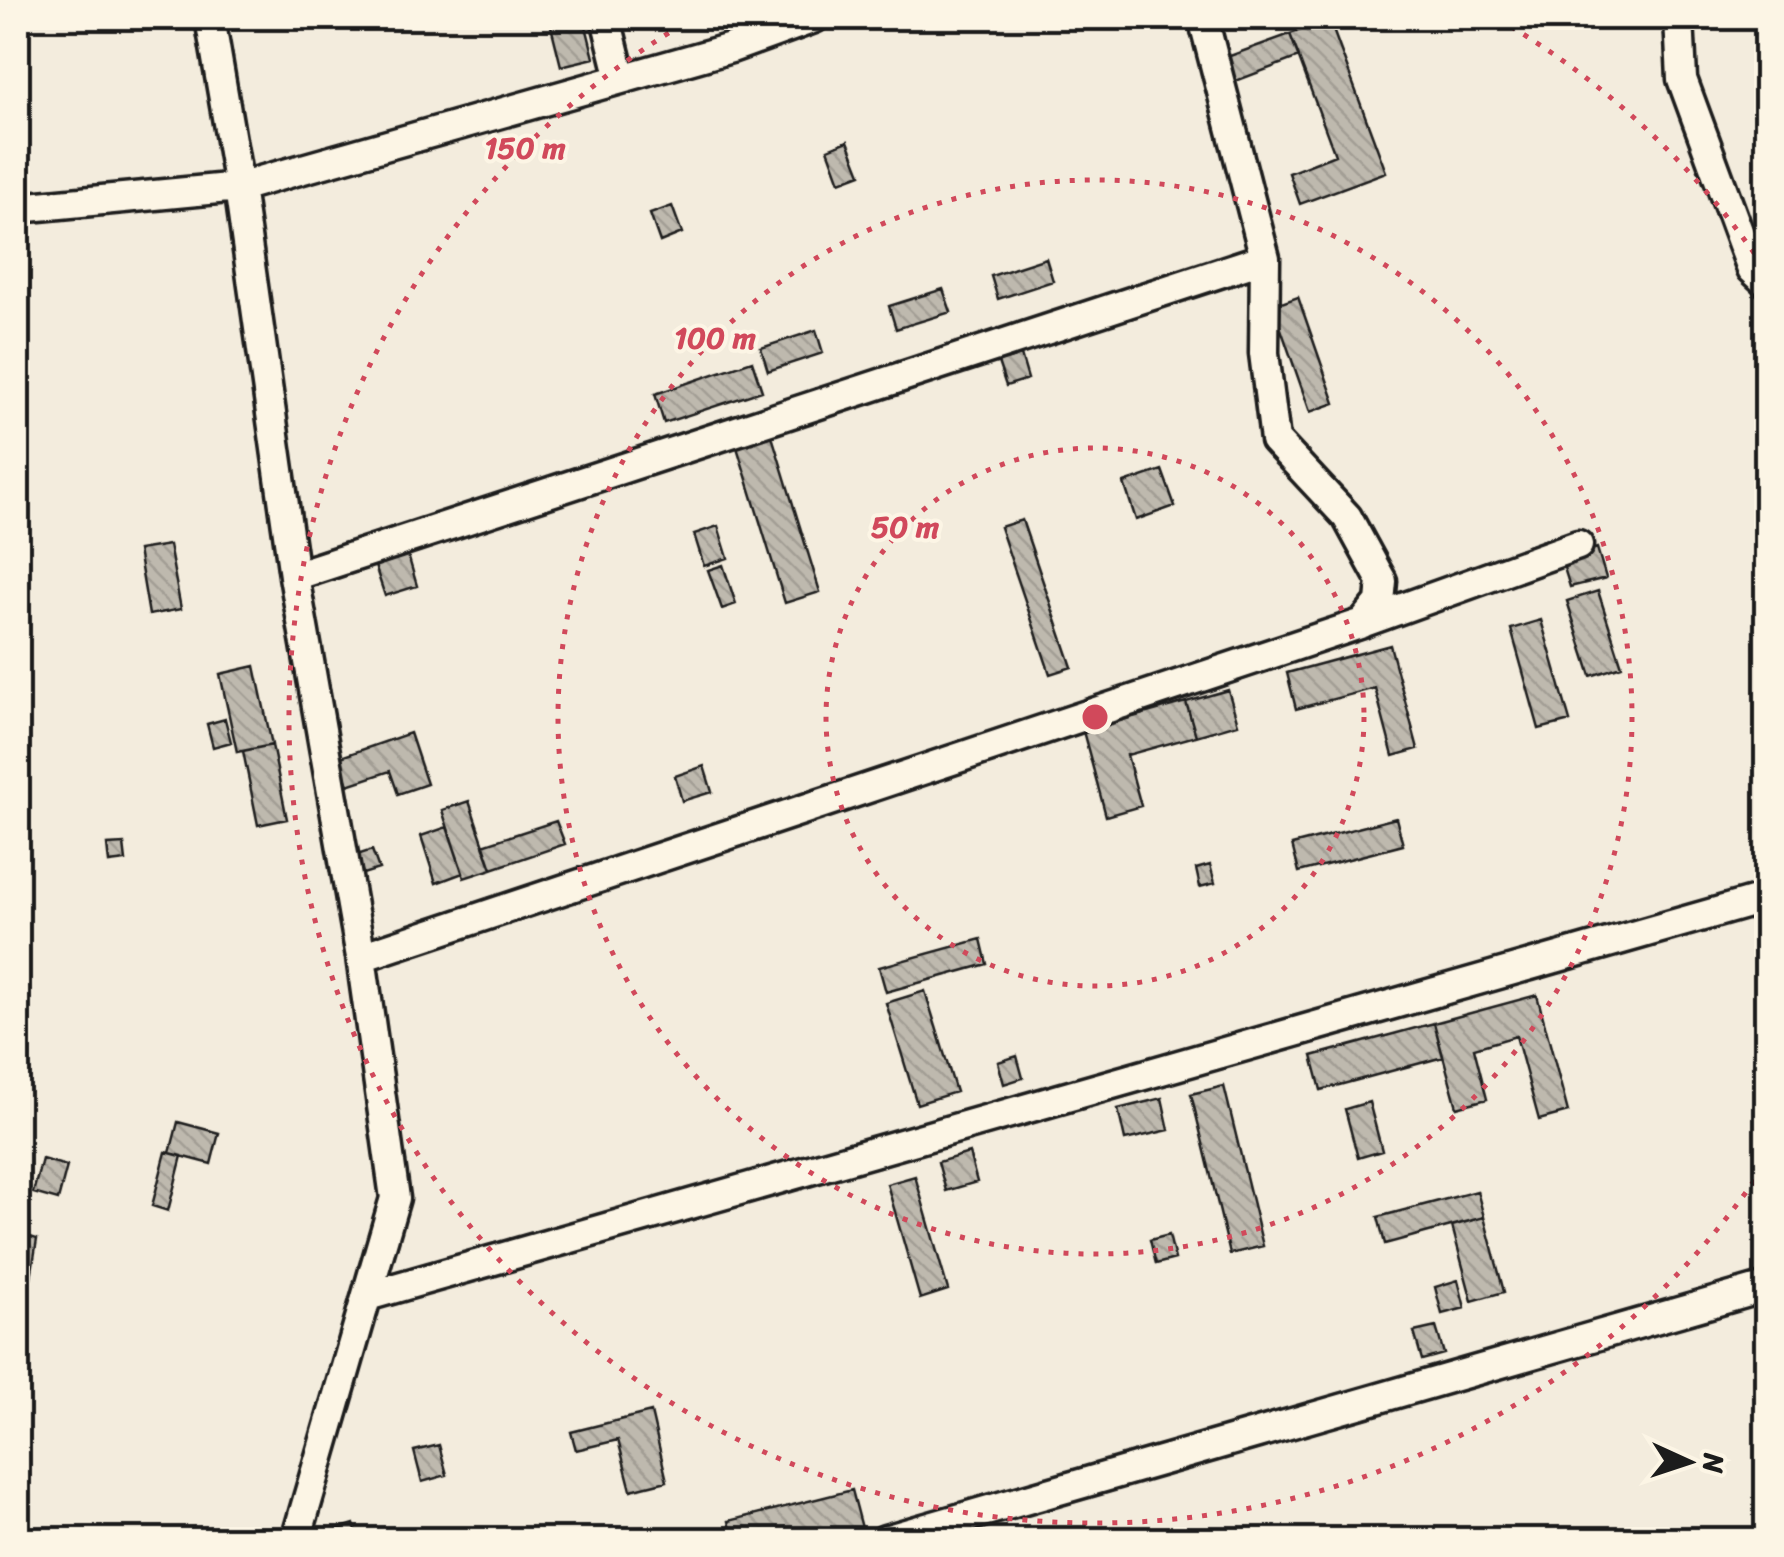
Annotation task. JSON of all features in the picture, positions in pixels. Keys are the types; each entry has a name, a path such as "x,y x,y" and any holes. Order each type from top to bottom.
{"street":[{"path":"210,18 239,187 294,576 361,957 396,1198 296,1540"},
{"path":"606,18 621,78"},
{"path":"18,208 239,187 731,48 814,18"},
{"path":"1203,18 1264,258 1264,353 1276,440 1347,517 1382,581 1380,602 1363,623"},
{"path":"1680,18 1682,79 1752,270 1766,282"},
{"path":"294,576 1264,258"},
{"path":"361,957 1363,623 1578,545"},
{"path":"367,1296 1766,898"},
{"path":"885,1540 1766,1287"}],"building":[{"path":"549,18 584,18 594,58 561,66"},
{"path":"1329,19 1386,172 1300,204 1289,173 1335,155 1290,34"},
{"path":"1290,34 1299,57 1236,81 1227,57"},
{"path":"848,141 861,174 840,182 828,149"},
{"path":"672,206 682,233 660,242 650,214"},
{"path":"1046,258 1053,281 998,299 991,276"},
{"path":"943,289 951,312 896,329 889,306"},
{"path":"1298,297 1335,403 1310,412 1273,306"},
{"path":"816,330 823,353 768,371 761,348"},
{"path":"1021,355 1028,379 1006,386 998,362"},
{"path":"752,361 762,391 664,423 655,394"},
{"path":"772,436 820,592 785,603 737,447"},
{"path":"1162,470 1175,506 1136,520 1124,483"},
{"path":"1022,520 1072,667 1050,674 1000,527"},
{"path":"718,526 728,558 704,566 694,534"},
{"path":"169,545 181,609 149,615 138,550"},
{"path":"1597,548 1606,578 1570,587 1561,558"},
{"path":"408,555 417,586 385,596 375,566"},
{"path":"723,565 736,604 722,609 708,570"},
{"path":"1598,591 1622,666 1591,676 1567,601"},
{"path":"1541,620 1570,721 1539,729 1511,629"},
{"path":"1390,645 1418,749 1393,756 1375,688 1296,709 1287,673"},
{"path":"255,666 272,745 237,752 220,674"},
{"path":"1228,690 1238,724 1196,736 1186,702"},
{"path":"1186,702 1196,736 1127,755 1141,806 1106,816 1083,731"},
{"path":"225,719 231,742 213,747 207,724"},
{"path":"410,733 427,784 398,794 390,771 348,785 338,758"},
{"path":"272,745 287,819 258,825 243,751"},
{"path":"704,766 712,792 682,801 675,776"},
{"path":"469,801 492,869 464,878 442,810"},
{"path":"1396,818 1403,845 1299,872 1292,845"},
{"path":"556,821 565,844 492,869 483,845"},
{"path":"447,827 463,873 436,883 421,836"},
{"path":"124,844 126,861 109,863 107,845"},
{"path":"372,850 379,869 363,874 357,855"},
{"path":"1210,865 1215,883 1200,887 1196,869"},
{"path":"981,939 987,964 886,992 879,967"},
{"path":"925,991 956,1092 917,1104 886,1003"},
{"path":"1537,995 1568,1112 1539,1120 1516,1036 1474,1048 1487,1099 1457,1107 1434,1023"},
{"path":"1434,1023 1443,1057 1321,1090 1312,1056"},
{"path":"1017,1056 1023,1078 1004,1084 998,1062"},
{"path":"1224,1086 1263,1246 1230,1254 1191,1094"},
{"path":"1162,1098 1169,1130 1125,1140 1118,1109"},
{"path":"1369,1102 1382,1151 1358,1158 1345,1109"},
{"path":"178,1122 219,1133 211,1164 170,1153"},
{"path":"166,1152 182,1156 168,1211 152,1206"},
{"path":"969,1153 977,1182 946,1191 938,1162"},
{"path":"42,1159 67,1166 58,1200 33,1193"},
{"path":"915,1176 948,1290 920,1299 887,1184"},
{"path":"1477,1191 1484,1217 1385,1244 1378,1217"},
{"path":"1484,1217 1504,1292 1472,1301 1452,1226"},
{"path":"18,1233 37,1239 30,1284 18,1284"},
{"path":"1169,1235 1175,1259 1156,1264 1150,1240"},
{"path":"1458,1280 1465,1308 1442,1314 1435,1287"},
{"path":"1436,1327 1444,1354 1422,1360 1414,1332"},
{"path":"651,1412 667,1481 631,1490 618,1440 576,1450 571,1432"},
{"path":"439,1445 447,1475 422,1482 414,1451"},
{"path":"852,1490 862,1528 816,1540 733,1540 729,1521"},
{"path":"354,1524 359,1540 330,1540 328,1532"}]}
